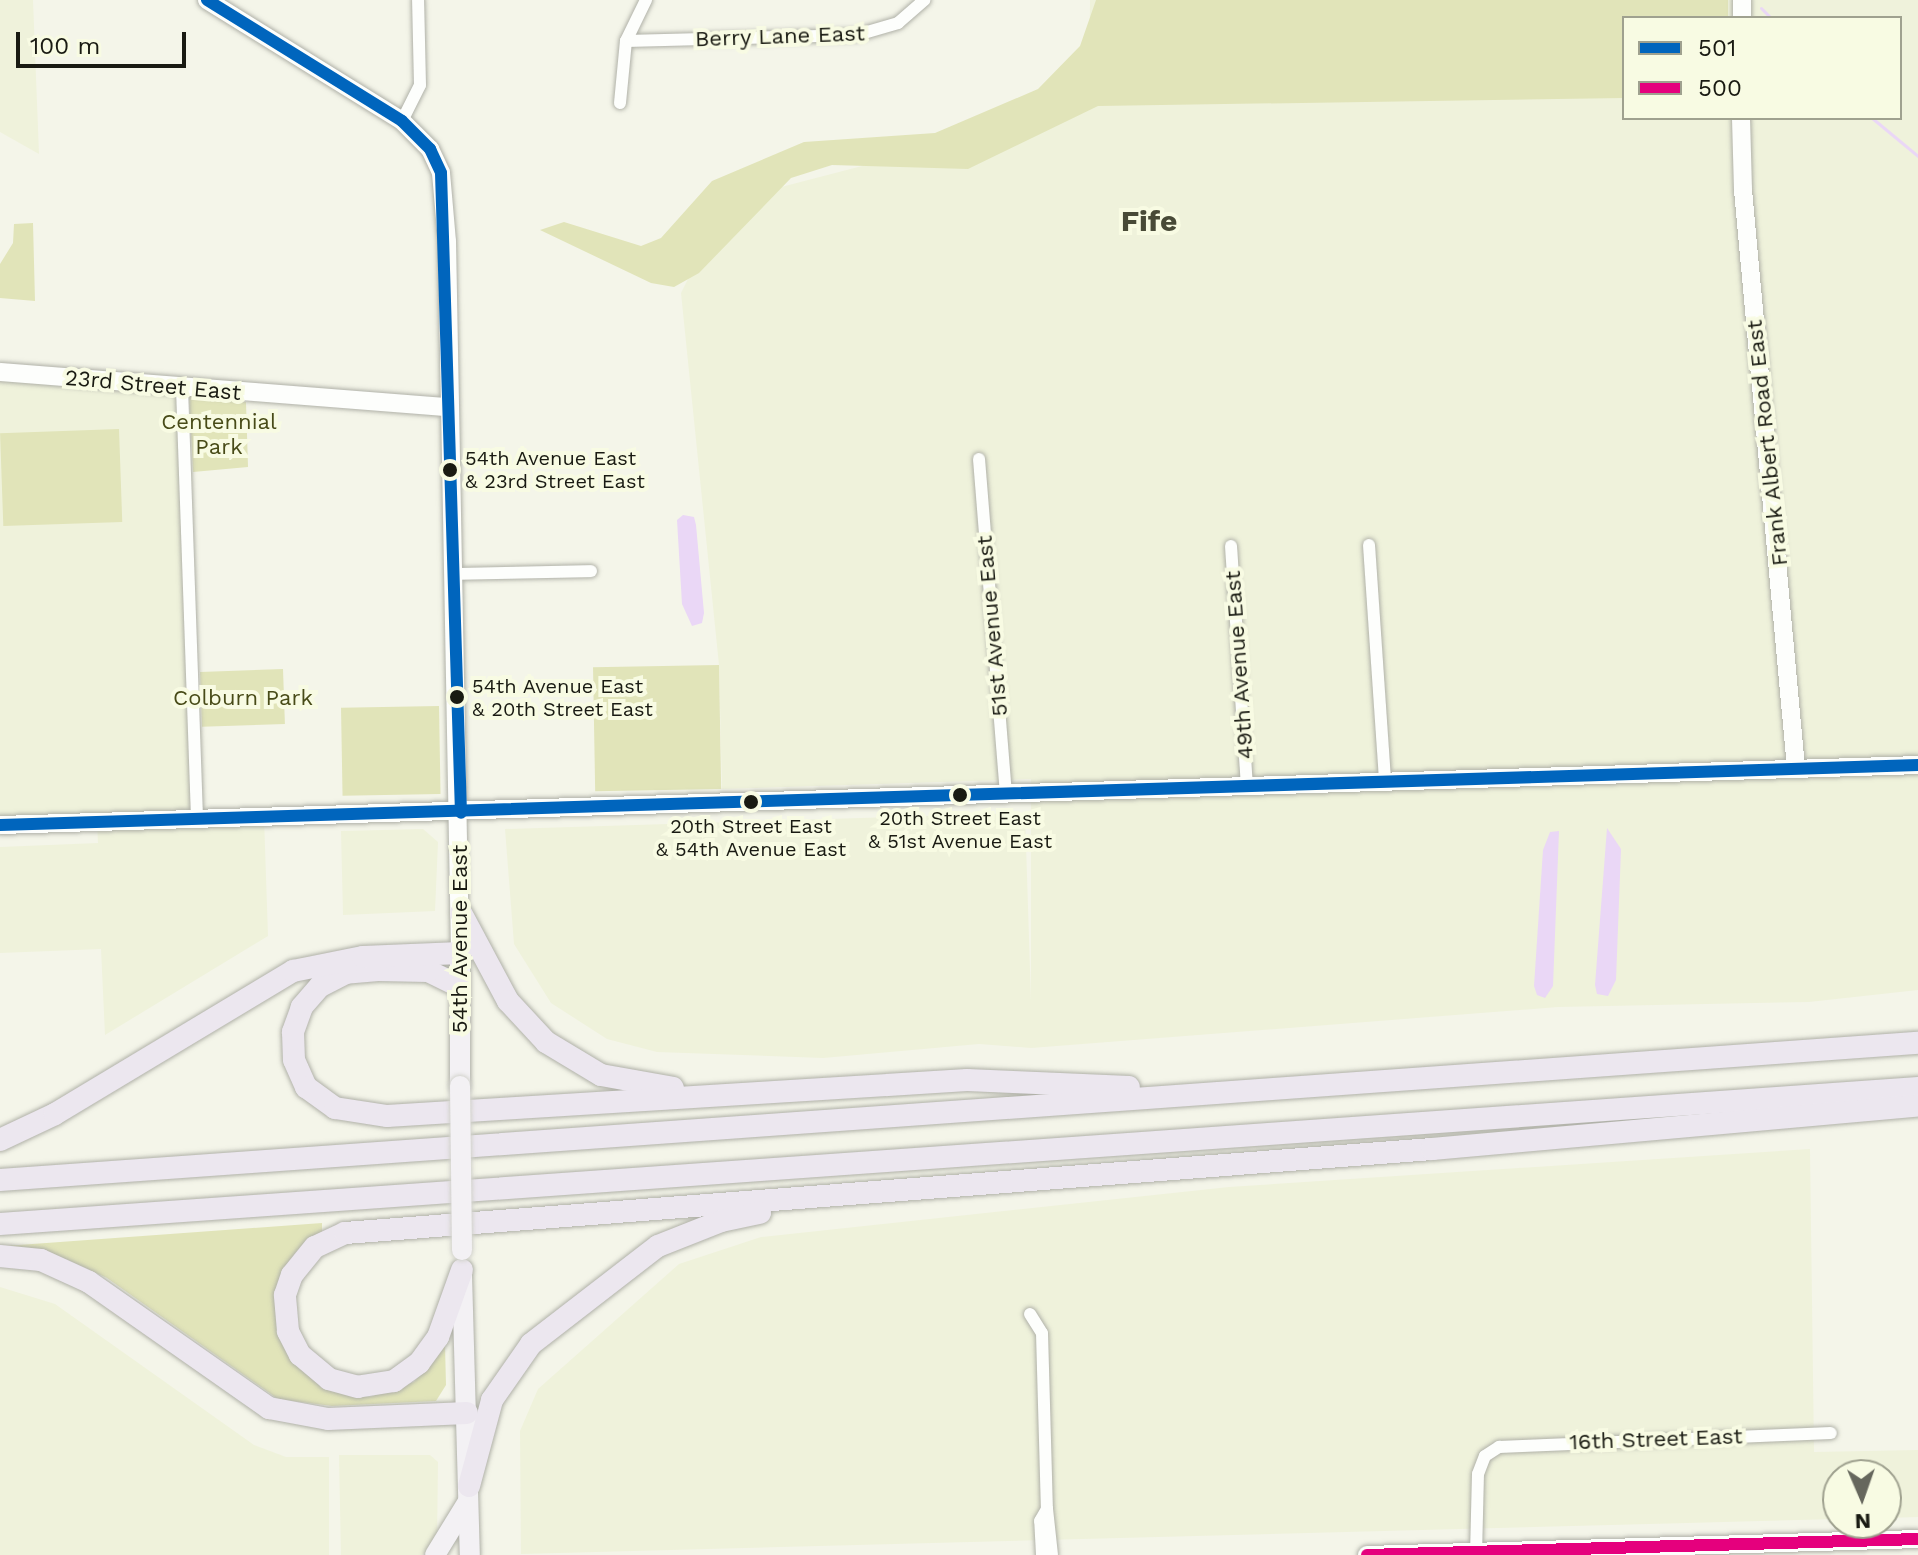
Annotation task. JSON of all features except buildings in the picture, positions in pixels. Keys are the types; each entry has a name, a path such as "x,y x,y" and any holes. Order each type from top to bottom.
{"highway":[{"path":"461,913 508,1001 527,1024 572,1061 631,1084 762,1094"},
{"path":"0,1140 55,1114 225,1008 293,971 363,957 460,953"},
{"path":"459,986 428,971 378,970 346,973 320,986 302,1007 293,1032 294,1060 306,1087 335,1108 387,1116 967,1080 1226,1092"},
{"path":"0,1180 1918,1043"},
{"path":"0,1224 1918,1088"},
{"path":"462,1260 438,1337 419,1363 394,1381 358,1387 329,1379 300,1355 288,1331 284,1306 292,1275 315,1247 345,1233 1343,1157 1918,1106"},
{"path":"469,1493 486,1415 521,1356 632,1262 678,1236 761,1213 1115,1186 1343,1157"},
{"path":"0,1256 41,1260 89,1282 269,1408 328,1419 467,1413"}],"main road":[{"path":"207,0 402,121"},
{"name":"Frank Albert Road East","path":"1741,120 1743,190 1796,768"},
{"name":"54th Avenue East","path":"402,121 420,136 439,167 444,195 461,813 462,1260 470,1555"},
{"name":"23rd Street East","path":"0,372 449,407"},
{"path":"0,825 461,813 1247,784 1918,765"},
{"path":"435,1555 469,1493"},
{"path":"1367,1555 1802,1549 1918,1539"}],"street":[{"path":"402,121 420,85 418,0"},
{"path":"620,103 626,41 646,0"},
{"name":"Berry Lane East","path":"626,41 857,35 889,28 924,0"},
{"path":"182,388 197,819"},
{"name":"51st Avenue East","path":"979,459 1006,793"},
{"path":"1369,545 1385,780"},
{"name":"49th Avenue East","path":"1231,546 1247,784"},
{"path":"453,574 591,571"},
{"path":"1030,1314 1042,1333 1047,1509 1052,1555"},
{"name":"16th Street East","path":"1476,1554 1476,1483 1485,1456 1512,1445 1831,1433"},
{"path":"1042,1555 1040,1521 1047,1509"}],"shaded area":[{"path":"0,0 33,0 39,154 0,132"},
{"path":"1090,0 1918,0 1918,990 1809,1002 1558,1007 1031,1048 979,1044 823,1058 657,1052 607,1039 551,1003 514,944 505,829 1025,813 1031,1001 1031,779 722,789 719,665 681,293 727,201 1089,107"},
{"path":"0,372 182,388 197,819 264,817 268,936 105,1035 101,949 0,953 0,847 98,843 97,823 0,825"},
{"path":"683,515 694,517 696,525 704,613 702,623 692,626 682,604 677,520"},
{"path":"1607,828 1621,849 1616,980 1608,996 1597,994 1595,985"},
{"path":"423,829 438,842 435,911 343,915 341,831"},
{"path":"1559,831 1553,986 1545,998 1537,995 1534,986 1543,850 1550,832"},
{"path":"1810,1149 1814,1452 1918,1450 1918,1517 1902,1518 1902,1459 1822,1459 1822,1519 521,1554 520,1431 538,1389 679,1264 761,1237 1229,1187"},
{"path":"0,1287 55,1304 254,1445 286,1457 329,1457 329,1555 0,1555"},
{"path":"339,1455 430,1455 438,1462 437,1541 422,1555 341,1555"}],"green space":[{"path":"1096,0 1728,0 1728,16 1622,16 1622,98 1098,106 968,169 832,165 791,178 699,273 674,287 651,283 540,230 564,222 641,246 661,238 712,181 804,142 935,133 1038,89 1080,46"},
{"path":"33,223 35,301 0,298 0,264 13,243 14,224"},
{"name":"Centennial Park","path":"189,393 246,402 248,467 193,472"},
{"path":"119,429 122,522 3,526 0,433"},
{"path":"719,665 721,789 595,791 593,667"},
{"name":"Colburn Park","path":"283,669 285,724 202,727 200,672"},
{"path":"439,706 441,794 343,796 341,708"},
{"path":"322,1223 322,1232 288,1265 291,1360 327,1389 370,1397 414,1382 445,1345 446,1385 436,1401 332,1406 278,1399 107,1278 66,1259 5,1246"}],"waterway":[{"path":"1761,8 1769,16"},
{"path":"1874,120 1918,156"}],"transit line":[{"name":"501","path":"207,0 402,121 430,149 441,173 461,813"},
{"name":"501","path":"0,825 1918,765"},
{"name":"500","path":"1367,1555 1918,1539"}],"place":[{"name":"54th Avenue East & 23rd Street East","path":"450,470"},
{"name":"54th Avenue East & 20th Street East","path":"457,697"},
{"name":"20th Street East & 51st Avenue East","path":"960,795"},
{"name":"20th Street East & 54th Avenue East","path":"751,802"}],"district":[{"name":"Fife","path":"1149,221"}]}
